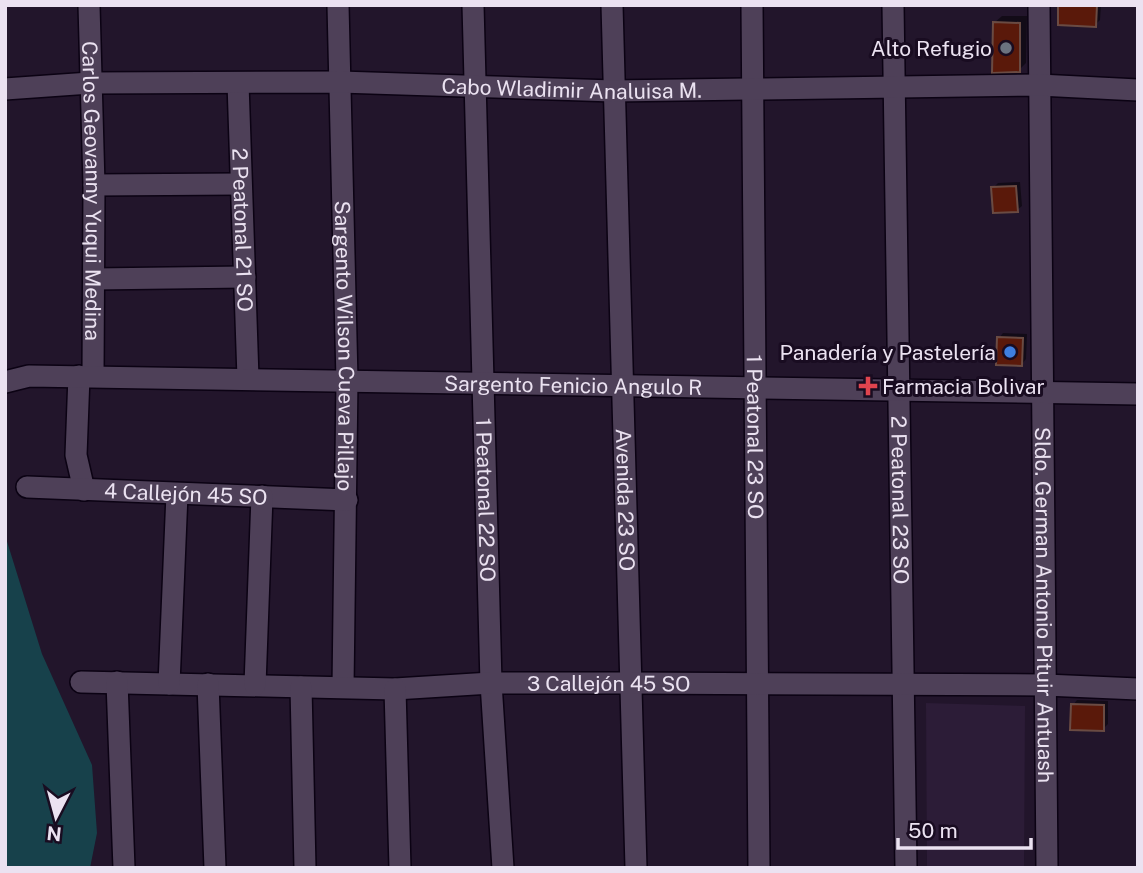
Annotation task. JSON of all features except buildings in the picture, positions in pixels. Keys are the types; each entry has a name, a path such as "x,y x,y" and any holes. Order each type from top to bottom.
{"street":[{"name":"Carlos Geovanny Yuqui Medina","path":"84,490 76,455 94,279 89,5"},
{"name":"Sargento Wilson Cueva Pillajo","path":"338,5 348,380 343,688"},
{"name":"1 Peatonal 22 SO","path":"472,5 491,683 503,868"},
{"name":"Avenida 23 SO","path":"612,5 636,868"},
{"name":"1 Peatonal 23 SO","path":"752,5 759,868"},
{"name":"2 Peatonal 23 SO","path":"893,5 906,868"},
{"name":"Sldo. German Antonio Pituir Antuash","path":"1039,5 1045,393 1047,868"},
{"name":"Cabo Wladimir Analuisa M.","path":"5,89 90,83 340,82 613,91 1039,85 1138,90"},
{"name":"2 Peatonal 21 SO","path":"238,83 248,378"},
{"path":"94,185 240,184"},
{"path":"94,279 244,277"},
{"name":"Sargento Fenicio Angulo R","path":"7,381 29,376 86,376 1138,394"},
{"name":"4 Callejón 45 SO","path":"27,487 347,500"},
{"path":"169,684 177,494"},
{"path":"255,685 262,496"},
{"name":"3 Callejón 45 SO","path":"81,682 395,689 491,683 631,683 1045,685 1138,689"},
{"path":"117,682 124,868"},
{"path":"208,684 215,868"},
{"path":"301,687 305,868"},
{"path":"395,689 400,868"}],"shaded area":[{"path":"5,535 42,654 92,765 97,833 90,868 5,868"},
{"path":"926,703 1025,706 1024,868 927,868"}],"place":[{"name":"Alto Refugio","path":"1006,48"},
{"name":"Panadería y Pastelería","path":"1010,352"},
{"name":"Farmacia Bolivar","path":"868,386"}]}
